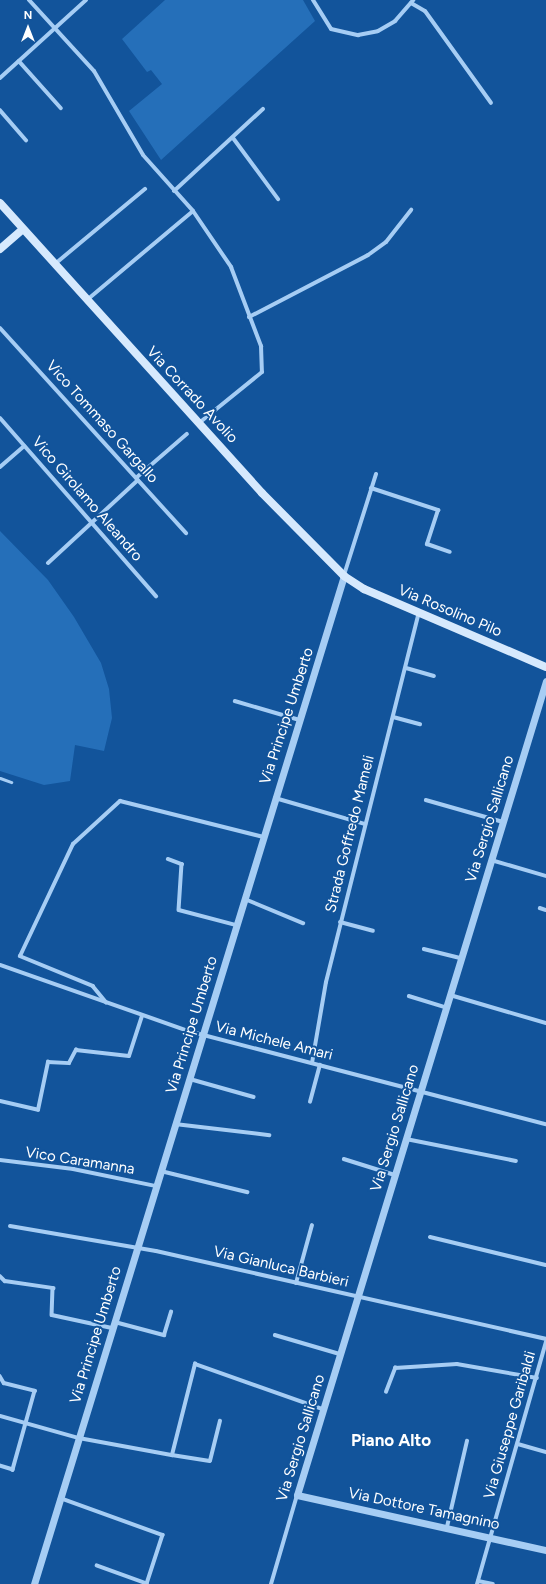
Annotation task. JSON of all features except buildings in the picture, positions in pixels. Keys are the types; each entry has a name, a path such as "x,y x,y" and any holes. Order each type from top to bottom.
{"main road":[{"name":"Via Corrado Avolio","path":"0,203 22,230 199,423 344,576"},
{"path":"0,249 22,230"},
{"name":"Via Rosolino Pilo","path":"344,576 364,589 546,667"}],"street":[{"path":"29,0 56,27 94,71 143,155 193,211 231,267 249,317 262,346 262,372 199,423"},
{"path":"0,78 86,0"},
{"path":"313,0 331,29 358,34 384,28 412,2 425,11 491,103"},
{"path":"19,61 61,108"},
{"path":"0,110 26,140"},
{"path":"174,191 263,110"},
{"path":"232,138 278,199"},
{"path":"54,264 145,189"},
{"path":"249,317 368,255 386,242 411,210"},
{"path":"86,300 193,211"},
{"name":"Vico Tommaso Gargallo","path":"0,328 186,533"},
{"name":"Vico Girolamo Aleandro","path":"0,418 90,523 156,596"},
{"path":"48,563 187,434"},
{"path":"0,467 24,446"},
{"name":"Via Principe Umberto","path":"34,1584 376,474"},
{"path":"371,488 438,510 428,544 450,552"},
{"name":"Strada Goffredo Mameli","path":"312,1063 340,922 420,614"},
{"path":"406,668 434,676"},
{"name":"Via Sergio Sallicano","path":"271,1584 546,681"},
{"path":"235,701 300,720"},
{"path":"393,717 420,724"},
{"path":"275,798 365,824"},
{"path":"426,800 503,822"},
{"path":"108,1004 93,986 20,956 73,844 120,801 263,837"},
{"path":"168,859 182,864 179,910 236,925"},
{"path":"491,860 546,876"},
{"path":"245,899 303,923"},
{"path":"540,908 546,910"},
{"path":"340,922 373,931"},
{"path":"424,948 461,958"},
{"name":"Via Michele Amari","path":"0,965 142,1016 203,1035 546,1124"},
{"path":"450,995 546,1023"},
{"path":"408,996 446,1006"},
{"path":"0,1101 38,1110 48,1062 69,1063 76,1050 129,1056 142,1016"},
{"path":"310,1102 320,1065"},
{"path":"190,1079 254,1097"},
{"path":"175,1124 269,1135"},
{"path":"406,1139 516,1161"},
{"path":"344,1159 395,1175"},
{"name":"Vico Caramanna","path":"0,1160 73,1169 156,1186"},
{"path":"161,1170 247,1192"},
{"path":"296,1283 312,1225"},
{"name":"Via Gianluca Barbieri","path":"10,1226 137,1247 546,1341"},
{"path":"430,1237 546,1266"},
{"path":"0,1276 5,1281 53,1288 52,1316 113,1325 164,1335 171,1312"},
{"path":"275,1335 340,1354"},
{"name":"Via Giuseppe Garibaldi","path":"478,1582 537,1378 546,1341"},
{"path":"172,1455 195,1364 323,1410"},
{"path":"386,1392 395,1368 457,1364 537,1378"},
{"path":"0,1376 4,1383 35,1391 13,1470 0,1466"},
{"path":"0,1416 79,1438 210,1461 220,1421"},
{"path":"447,1527 467,1441"},
{"path":"518,1444 546,1452"},
{"name":"Via Dottore Tamagnino","path":"297,1495 546,1550"},
{"path":"60,1498 163,1535 147,1584 97,1566"},
{"path":"478,1582 493,1584"}],"lane":[{"path":"0,778 11,782"}],"shaded area":[{"path":"165,0 303,0 315,21 161,160 129,111 162,84 151,70 147,72 122,39"},
{"path":"0,531 48,580 74,617 101,663 109,689 112,718 104,751 75,745 70,781 44,785 0,771"}],"district":[{"name":"Piano Alto","path":"391,1441"}]}
